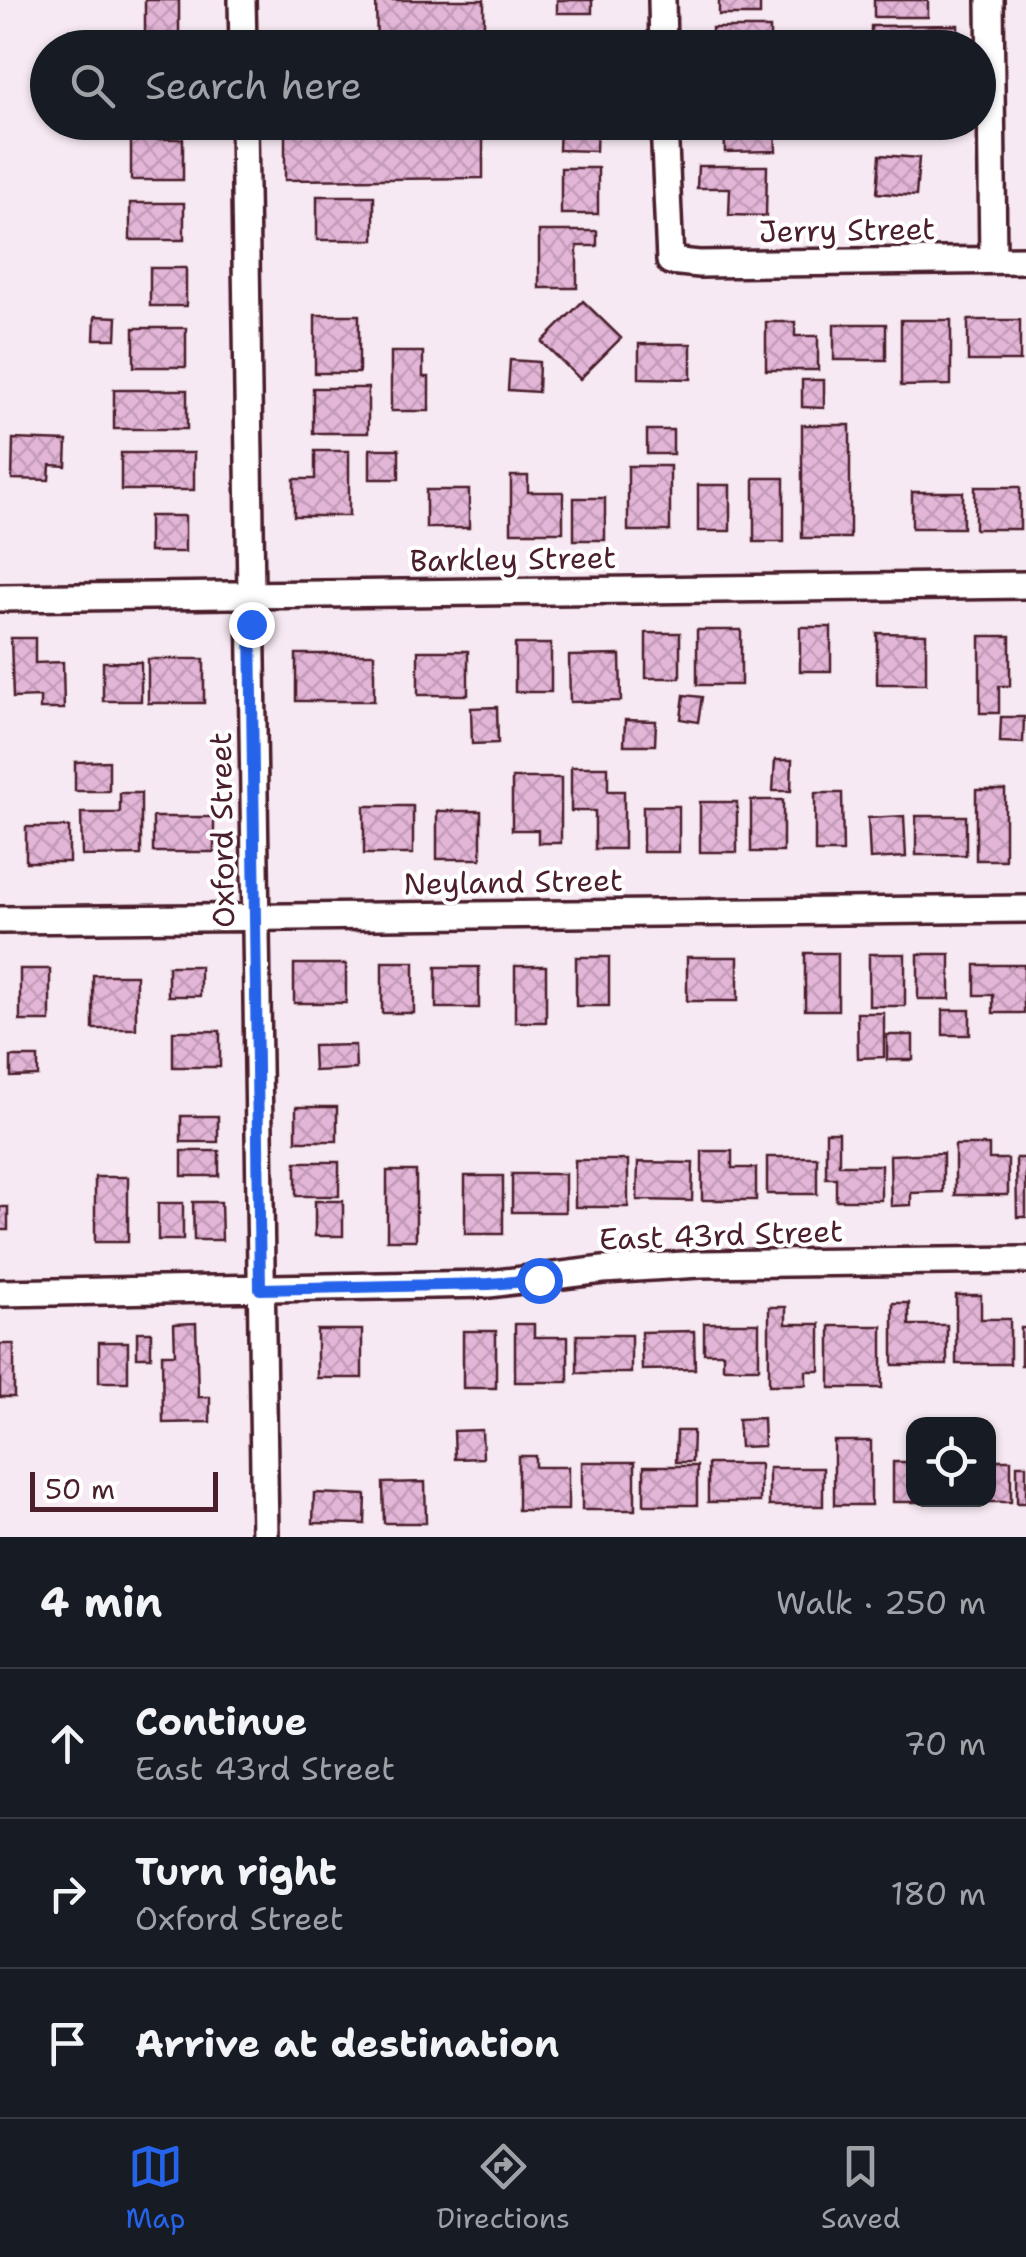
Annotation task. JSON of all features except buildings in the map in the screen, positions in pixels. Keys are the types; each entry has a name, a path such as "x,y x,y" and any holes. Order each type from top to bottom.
{"street":[{"path":"242,0 243,30"},
{"path":"662,0 662,30"},
{"path":"990,0 990,30"},
{"name":"Oxford Street","path":"244,140 265,1537"},
{"name":"Jerry Street","path":"665,140 670,261 700,264 1026,260"},
{"path":"992,140 993,260"},
{"name":"Barkley Street","path":"0,598 1026,584"},
{"name":"Neyland Street","path":"0,920 1026,909"},
{"name":"East 43rd Street","path":"0,1293 489,1284 603,1270 700,1264 1026,1260"}],"route":[{"path":"251,624 260,1289 539,1280"}]}
